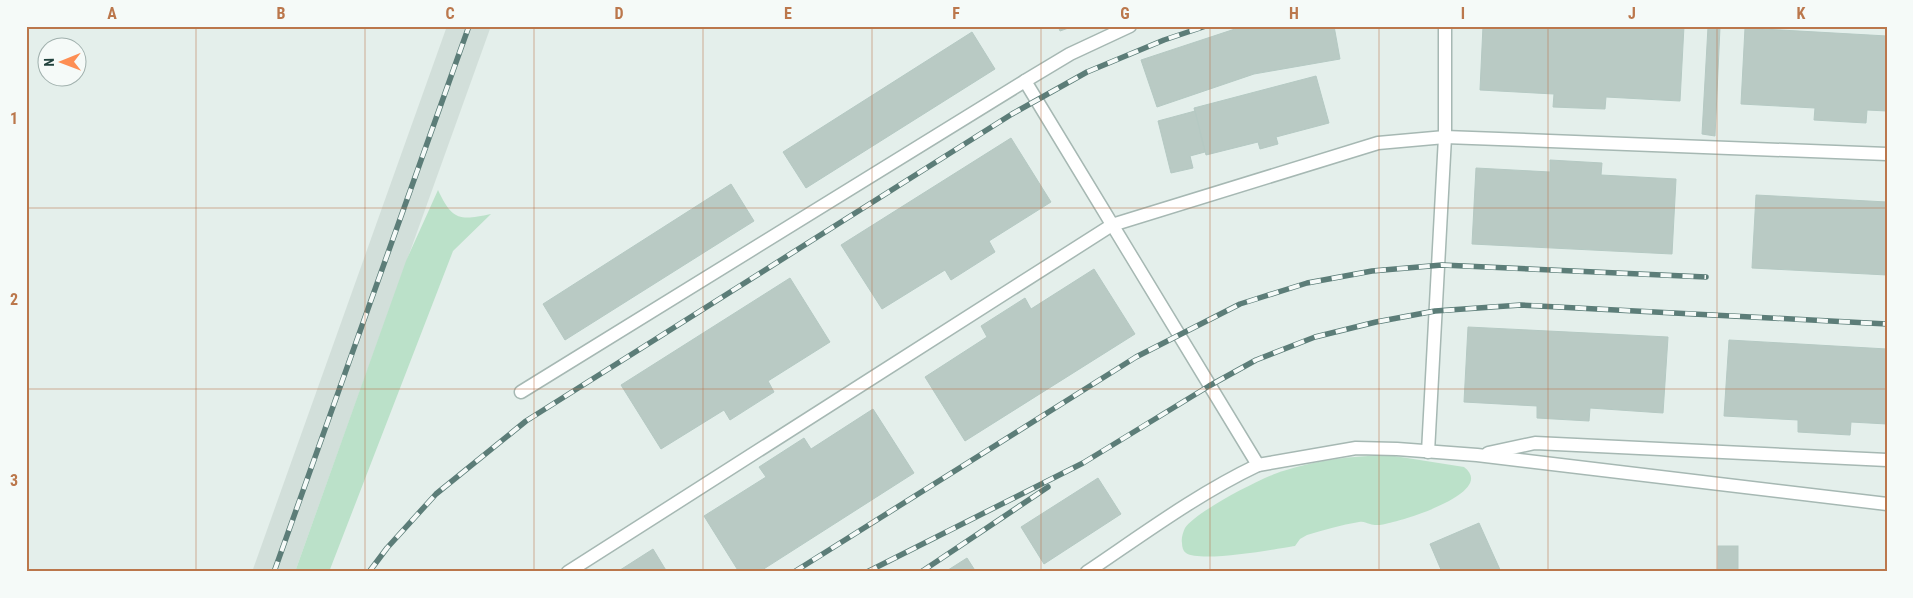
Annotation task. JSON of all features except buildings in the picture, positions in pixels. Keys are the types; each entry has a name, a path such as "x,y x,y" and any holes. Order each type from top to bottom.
{"lane":[{"path":"521,392 1025,81 1070,54 1130,26"},
{"path":"1428,452 1445,136 1445,26"},
{"path":"1025,81 1258,465"},
{"path":"568,572 1112,225 1378,143 1445,136 1887,154"},
{"path":"1477,455 1535,443 1887,460"},
{"path":"1087,572 1204,494 1228,479 1258,465 1356,448 1477,455 1887,504"}],"shaded area":[{"path":"447,26 491,26 295,572 252,572"}],"green space":[{"path":"438,190 452,213 458,216 471,217 491,214 453,251 329,572 295,572 406,261"},
{"path":"1388,455 1464,467 1471,476 1468,486 1459,495 1428,511 1382,525 1361,522 1339,526 1307,535 1300,539 1295,546 1207,557 1194,556 1183,550 1183,533 1191,521 1230,496 1261,480 1283,471 1322,461"}],"railway":[{"path":"274,572 469,26"},
{"path":"369,572 387,548 436,494 526,421 1012,114 1087,72 1164,40 1206,26"},
{"path":"794,572 1136,357 1240,304 1307,283 1372,271 1442,265 1706,277"},
{"path":"867,572 1083,463 1209,386 1256,360 1315,337 1376,322 1435,311 1521,305 1887,324"},
{"path":"921,572 1048,487"}]}
